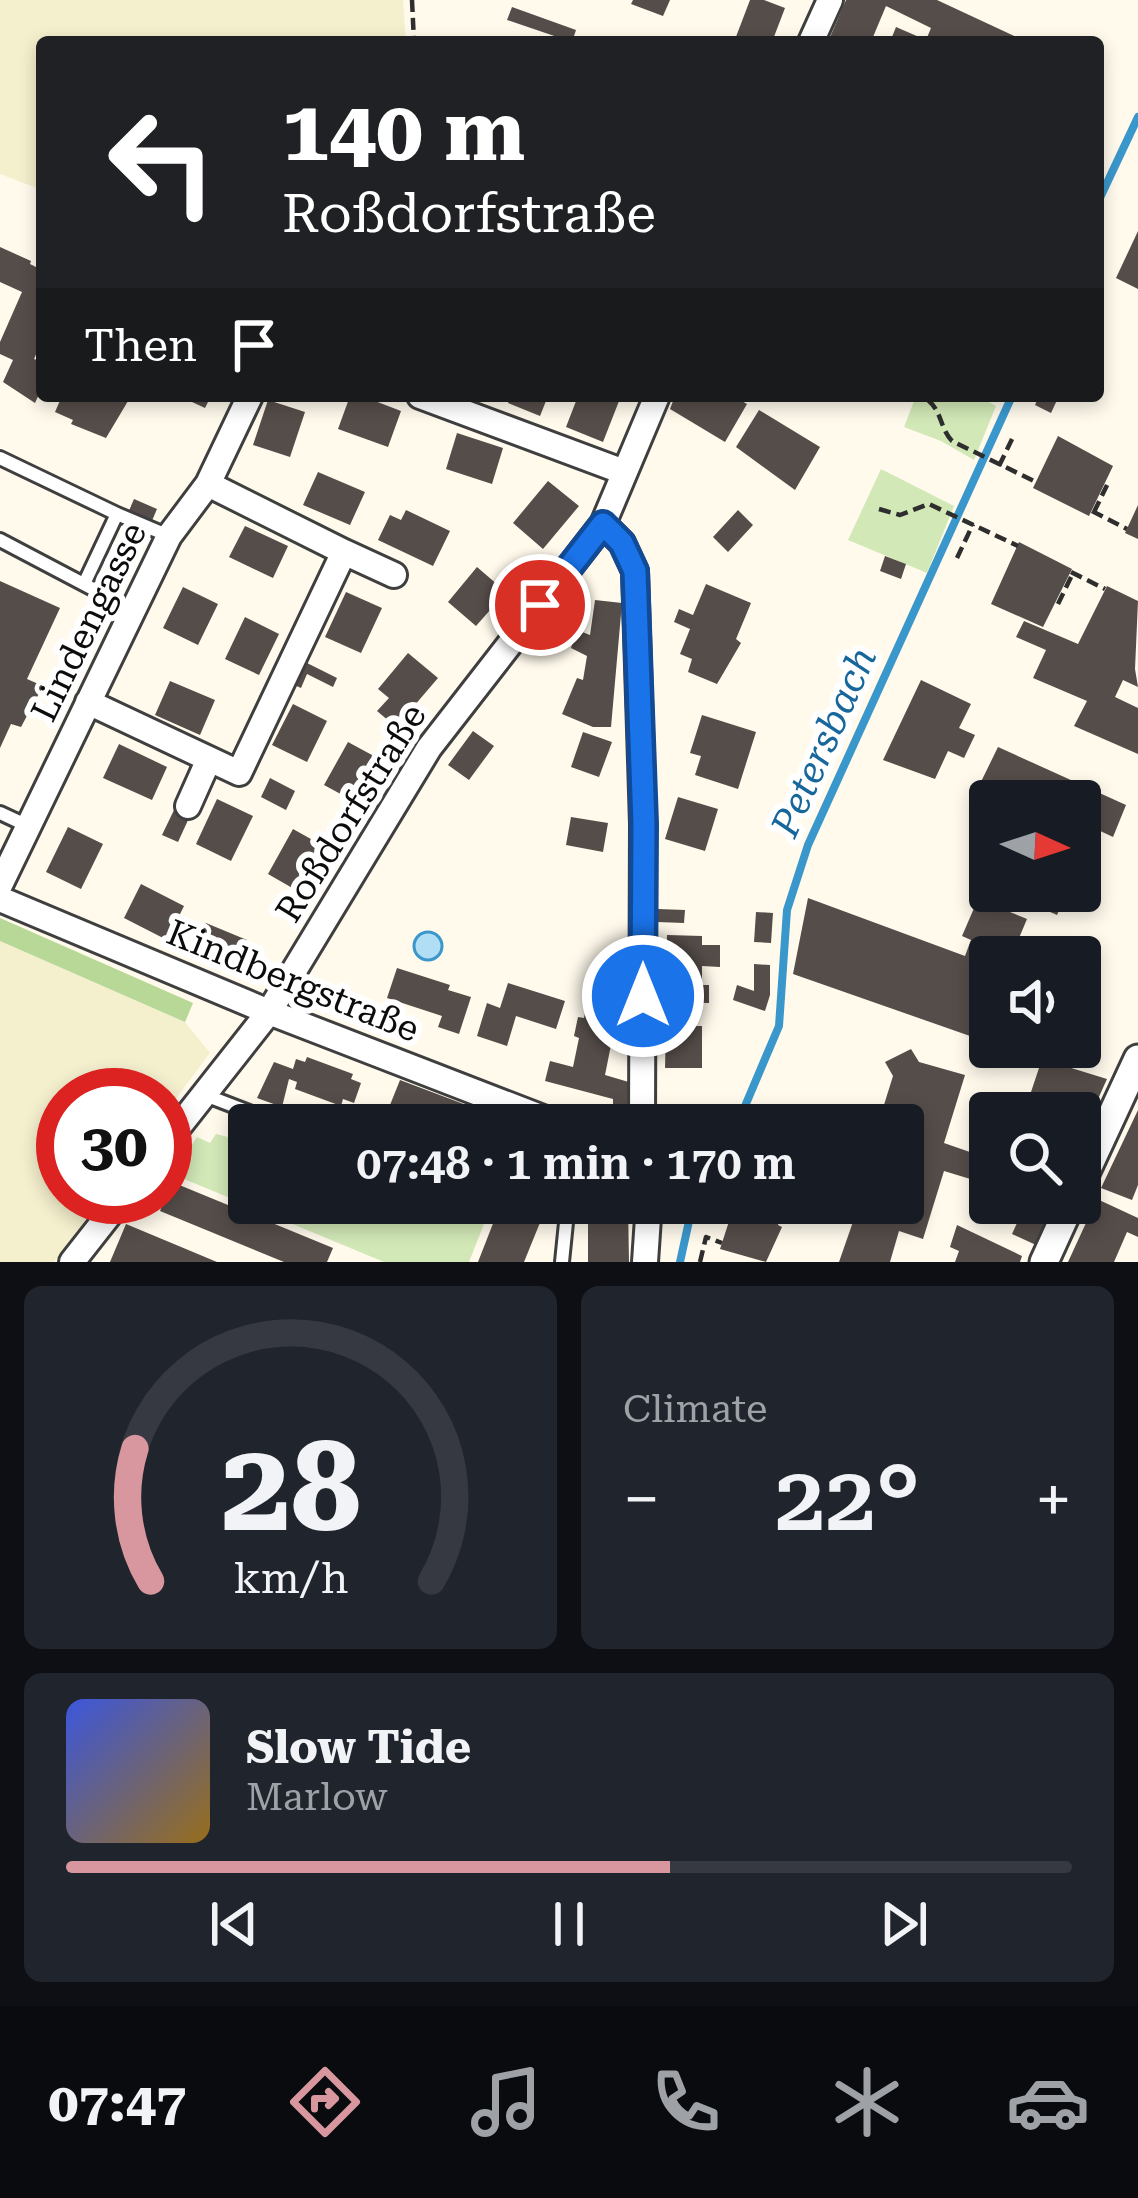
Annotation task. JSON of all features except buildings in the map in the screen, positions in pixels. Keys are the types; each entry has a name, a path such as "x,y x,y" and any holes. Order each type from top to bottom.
{"street":[{"path":"814,36 830,0"},
{"name":"Lindengasse","path":"0,885 169,536 208,484 247,402"},
{"path":"436,402 624,472"},
{"name":"Roßdorfstraße","path":"192,1110 269,1012 429,748 603,524 654,402"},
{"path":"208,484 394,575"},
{"path":"603,524 622,543 635,571 644,824 642,1104"},
{"path":"88,702 239,773 344,552"},
{"path":"188,806 209,759"},
{"name":"Kindbergstraße","path":"0,898 269,1012 507,1104"},
{"path":"1101,1139 1138,1059"},
{"path":"72,1262 102,1224"},
{"path":"645,1262 648,1224"},
{"path":"1044,1262 1061,1224"}],"lane":[{"path":"0,458 169,536"},
{"path":"84,584 117,514"},
{"path":"0,540 133,610"},
{"path":"0,813 28,826"},
{"path":"204,1095 228,1104"},
{"path":"562,1262 566,1224"}],"path":[{"path":"412,0 414,36"},
{"path":"930,402 940,414 943,431 977,455 1036,482"},
{"path":"996,465 1014,435"},
{"path":"1109,481 1093,511 1126,530"},
{"path":"879,509 900,515 929,503 1018,546"},
{"path":"957,558 973,524"},
{"path":"1058,604 1072,573 1105,589"},
{"path":"700,1262 706,1237 722,1243"}],"shaded area":[{"path":"0,0 403,0 406,36 36,36 36,188 0,174"},
{"path":"0,941 185,1022 210,1053 192,1077 192,1068 36,1068 36,1224 83,1224 54,1262 0,1262"}],"green space":[{"path":"914,402 989,402 996,406 974,460 904,427"},
{"path":"881,469 954,506 927,573 848,540"},
{"path":"0,918 193,1003 185,1022 0,941"},
{"path":"216,1134 228,1137 228,1197 192,1182 192,1144 197,1137 210,1143"},
{"path":"292,1224 484,1224 469,1262 384,1262"}],"water":[{"path":"428,932 438,936 442,946 438,956 428,960 418,956 414,946 418,936"}],"waterway":[{"name":"Petersbach","path":"1104,189 1138,117"},
{"name":"Petersbach","path":"746,1104 779,1026 787,910 808,845 1009,402"},
{"name":"Petersbach","path":"680,1262 688,1224"}],"route":[{"path":"540,605 603,524 622,543 635,571 644,824 643,996"}]}
